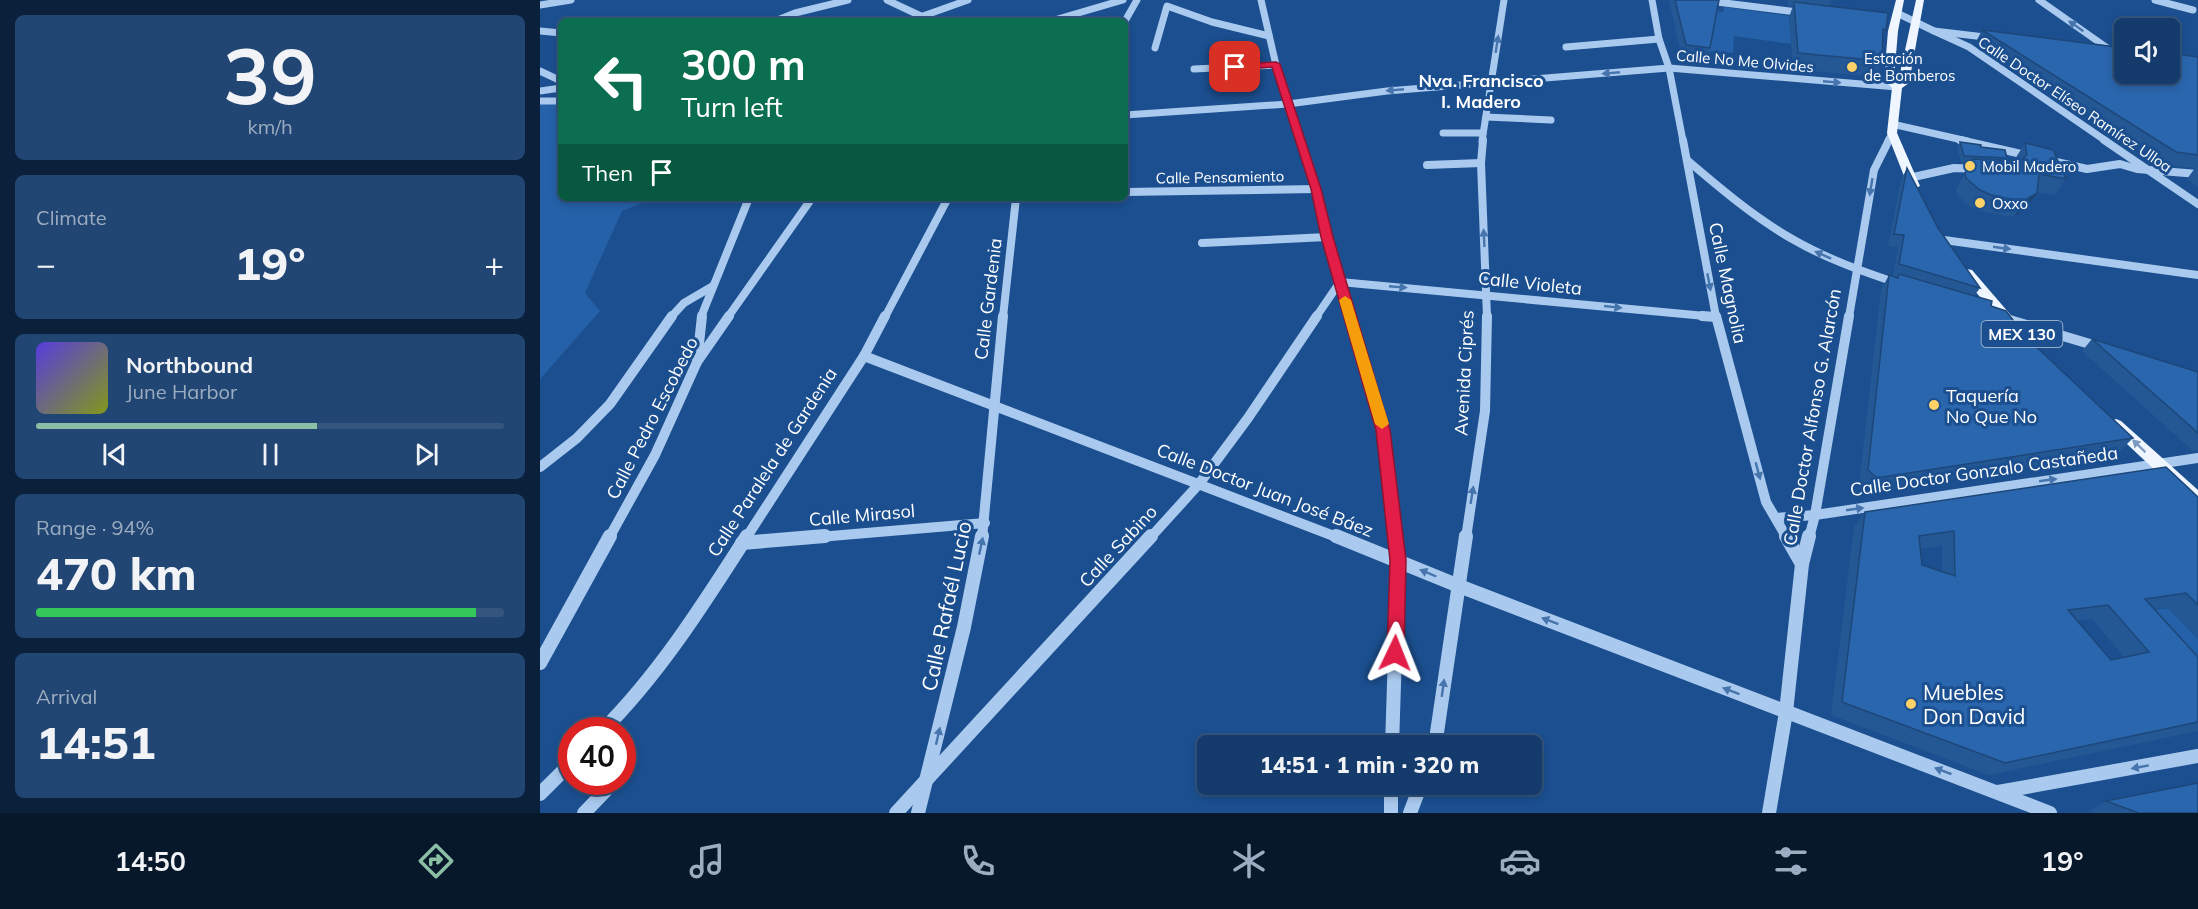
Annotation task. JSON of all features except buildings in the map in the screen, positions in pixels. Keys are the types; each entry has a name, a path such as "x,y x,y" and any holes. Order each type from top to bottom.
{"main road":[{"path":"1897,87 1889,80 1894,28 1900,0"},
{"path":"1897,87 1904,83 1920,0"},
{"path":"1894,28 1914,35"},
{"path":"1897,87 1892,129 1910,178 1919,195"},
{"name":"MEX 130","path":"1941,235 1970,277 2005,318 2031,343"},
{"path":"2107,415 2198,500"}],"street":[{"path":"540,5 571,0"},
{"path":"782,18 848,0"},
{"path":"887,0 923,18"},
{"path":"927,18 968,0"},
{"path":"1061,18 1123,0"},
{"path":"1127,18 1137,0"},
{"path":"1261,0 1276,64 1316,189 1327,237 1383,430 1398,560 1392,735"},
{"name":"Avenida Ciprés","path":"1437,735 1485,411 1486,295 1481,163 1483,133 1504,0"},
{"name":"Calle Magnolia","path":"1652,0 1659,39 1669,68 1716,317 1766,502 1802,564"},
{"path":"1701,0 1815,15"},
{"path":"2039,0 2113,52"},
{"path":"2155,0 2193,10"},
{"path":"2187,0 2198,17"},
{"path":"1155,48 1165,6 1212,22 1269,36"},
{"path":"1096,8 1103,17"},
{"name":"Calle Doctor Elíseo Ramírez Ulloa","path":"1897,13 1916,24 1969,47 2198,204"},
{"path":"1883,24 1894,28"},
{"path":"540,31 558,33"},
{"path":"1934,32 2006,40"},
{"path":"1566,47 1659,39"},
{"path":"2101,51 2113,52"},
{"path":"1194,69 1276,64"},
{"name":"Calle No Me Olvides","path":"1128,115 1288,104 1387,91 1669,68 1897,87"},
{"path":"540,71 558,80"},
{"path":"540,91 558,88"},
{"path":"540,101 558,101"},
{"path":"1486,117 1551,120"},
{"path":"1892,129 2006,149 2087,169 2120,164 2198,174"},
{"name":"Calle Doctor Alfonso G. Alarcón","path":"1769,813 1786,712 1802,564 1815,515 1874,170 1892,129"},
{"path":"1443,133 1483,133"},
{"path":"2006,149 2009,159"},
{"path":"1687,160 1758,216 1808,248 1857,270 1910,287"},
{"path":"1427,165 1481,163"},
{"path":"1910,178 1954,168 1988,170"},
{"name":"Calle Pensamiento","path":"1128,192 1316,189"},
{"path":"697,362 698,334 703,308 748,201"},
{"name":"Calle Pedro Escobedo","path":"540,663 656,455 697,362 810,201"},
{"name":"Calle Paralela de Gardenia","path":"616,717 697,614 864,356 946,201"},
{"name":"Calle Gardenia","path":"993,405 1017,201"},
{"path":"1941,235 2198,275"},
{"path":"1202,243 1327,237"},
{"name":"Calle Violeta","path":"1340,282 1716,317"},
{"name":"Calle Sabino","path":"896,813 1199,484 1248,418 1340,282"},
{"path":"540,467 558,455 598,416 630,380 654,338 682,303 696,292 713,286"},
{"path":"1984,311 2107,350"},
{"name":"Calle Doctor Juan José Báez","path":"864,356 2050,813"},
{"name":"Calle Rafaél Lucio","path":"918,813 928,779 985,523 993,405"},
{"name":"Calle Doctor Gonzalo Castañeda","path":"1776,518 1815,515 2198,458"},
{"name":"Calle Mirasol","path":"742,543 985,523"},
{"path":"1997,792 2198,756"},
{"path":"540,794 558,776"},
{"path":"584,813 601,795"},
{"path":"1391,795 1391,813"},
{"path":"1410,813 1417,795"}],"shaded area":[{"path":"1724,7 1789,16 1791,44 1734,36 1733,53 1708,51 1716,11 1723,12"},
{"path":"540,101 558,101 558,201 647,201 622,211 585,293 600,311 540,379"},
{"path":"2168,608 2198,639 2198,681 2128,614"}],"slow traffic":[{"path":"1345,300 1382,424"}],"place":[{"name":"Estación de Bomberos","path":"1852,67"},
{"name":"Mobil Madero","path":"1970,166"},
{"name":"Oxxo","path":"1980,203"},
{"name":"Taquería No Que No","path":"1934,405"},
{"name":"Muebles Don David","path":"1911,704"}],"district":[{"name":"Nva. Francisco I. Madero","path":"1481,90"}],"route":[{"path":"1235,67 1276,64 1316,189 1327,237 1383,430 1398,560 1395,653"}]}
